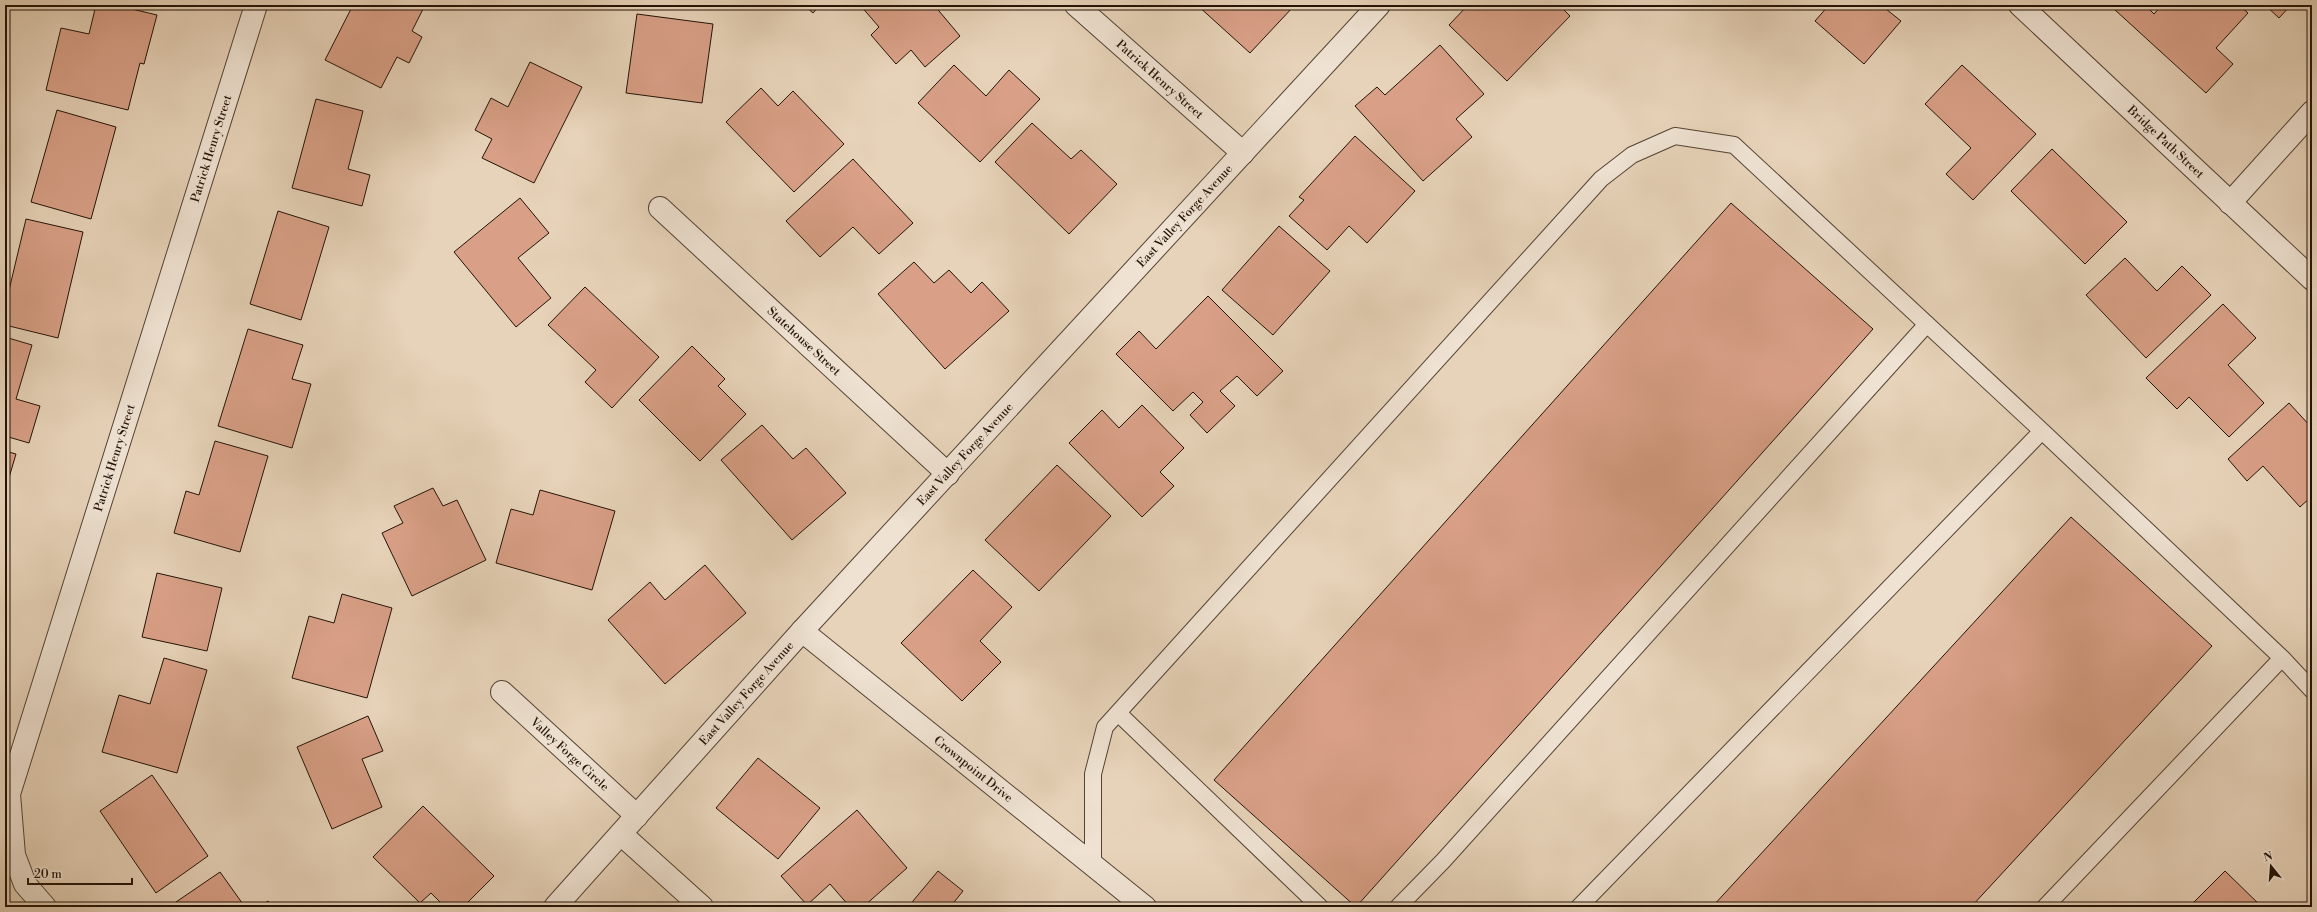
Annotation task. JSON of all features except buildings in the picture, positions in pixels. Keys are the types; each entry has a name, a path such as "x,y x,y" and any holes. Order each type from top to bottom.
{"street":[{"name":"Patrick Henry Street","path":"44,907 25,884 14,855 9,794 256,5"},
{"name":"Patrick Henry Street","path":"1076,5 1243,153"},
{"name":"East Valley Forge Avenue","path":"555,907 802,631 1379,5"},
{"name":"Bridge Path Street","path":"2020,5 2312,279"},
{"path":"2230,203 2312,112"},
{"name":"Statehouse Street","path":"660,208 948,474"},
{"name":"Crownpoint Drive","path":"802,631 1145,907"},
{"name":"Valley Forge Circle","path":"502,692 637,816"},
{"path":"621,834 702,907"}],"lane":[{"path":"1093,865 1093,774 1105,727 1601,178 1632,155 1675,136 1734,145 2042,431 2282,658 2312,690"},
{"path":"1398,907 1448,855 1927,324"},
{"path":"1579,907 2042,431"},
{"path":"2045,907 2282,658"},
{"path":"1118,713 1320,907"}]}
